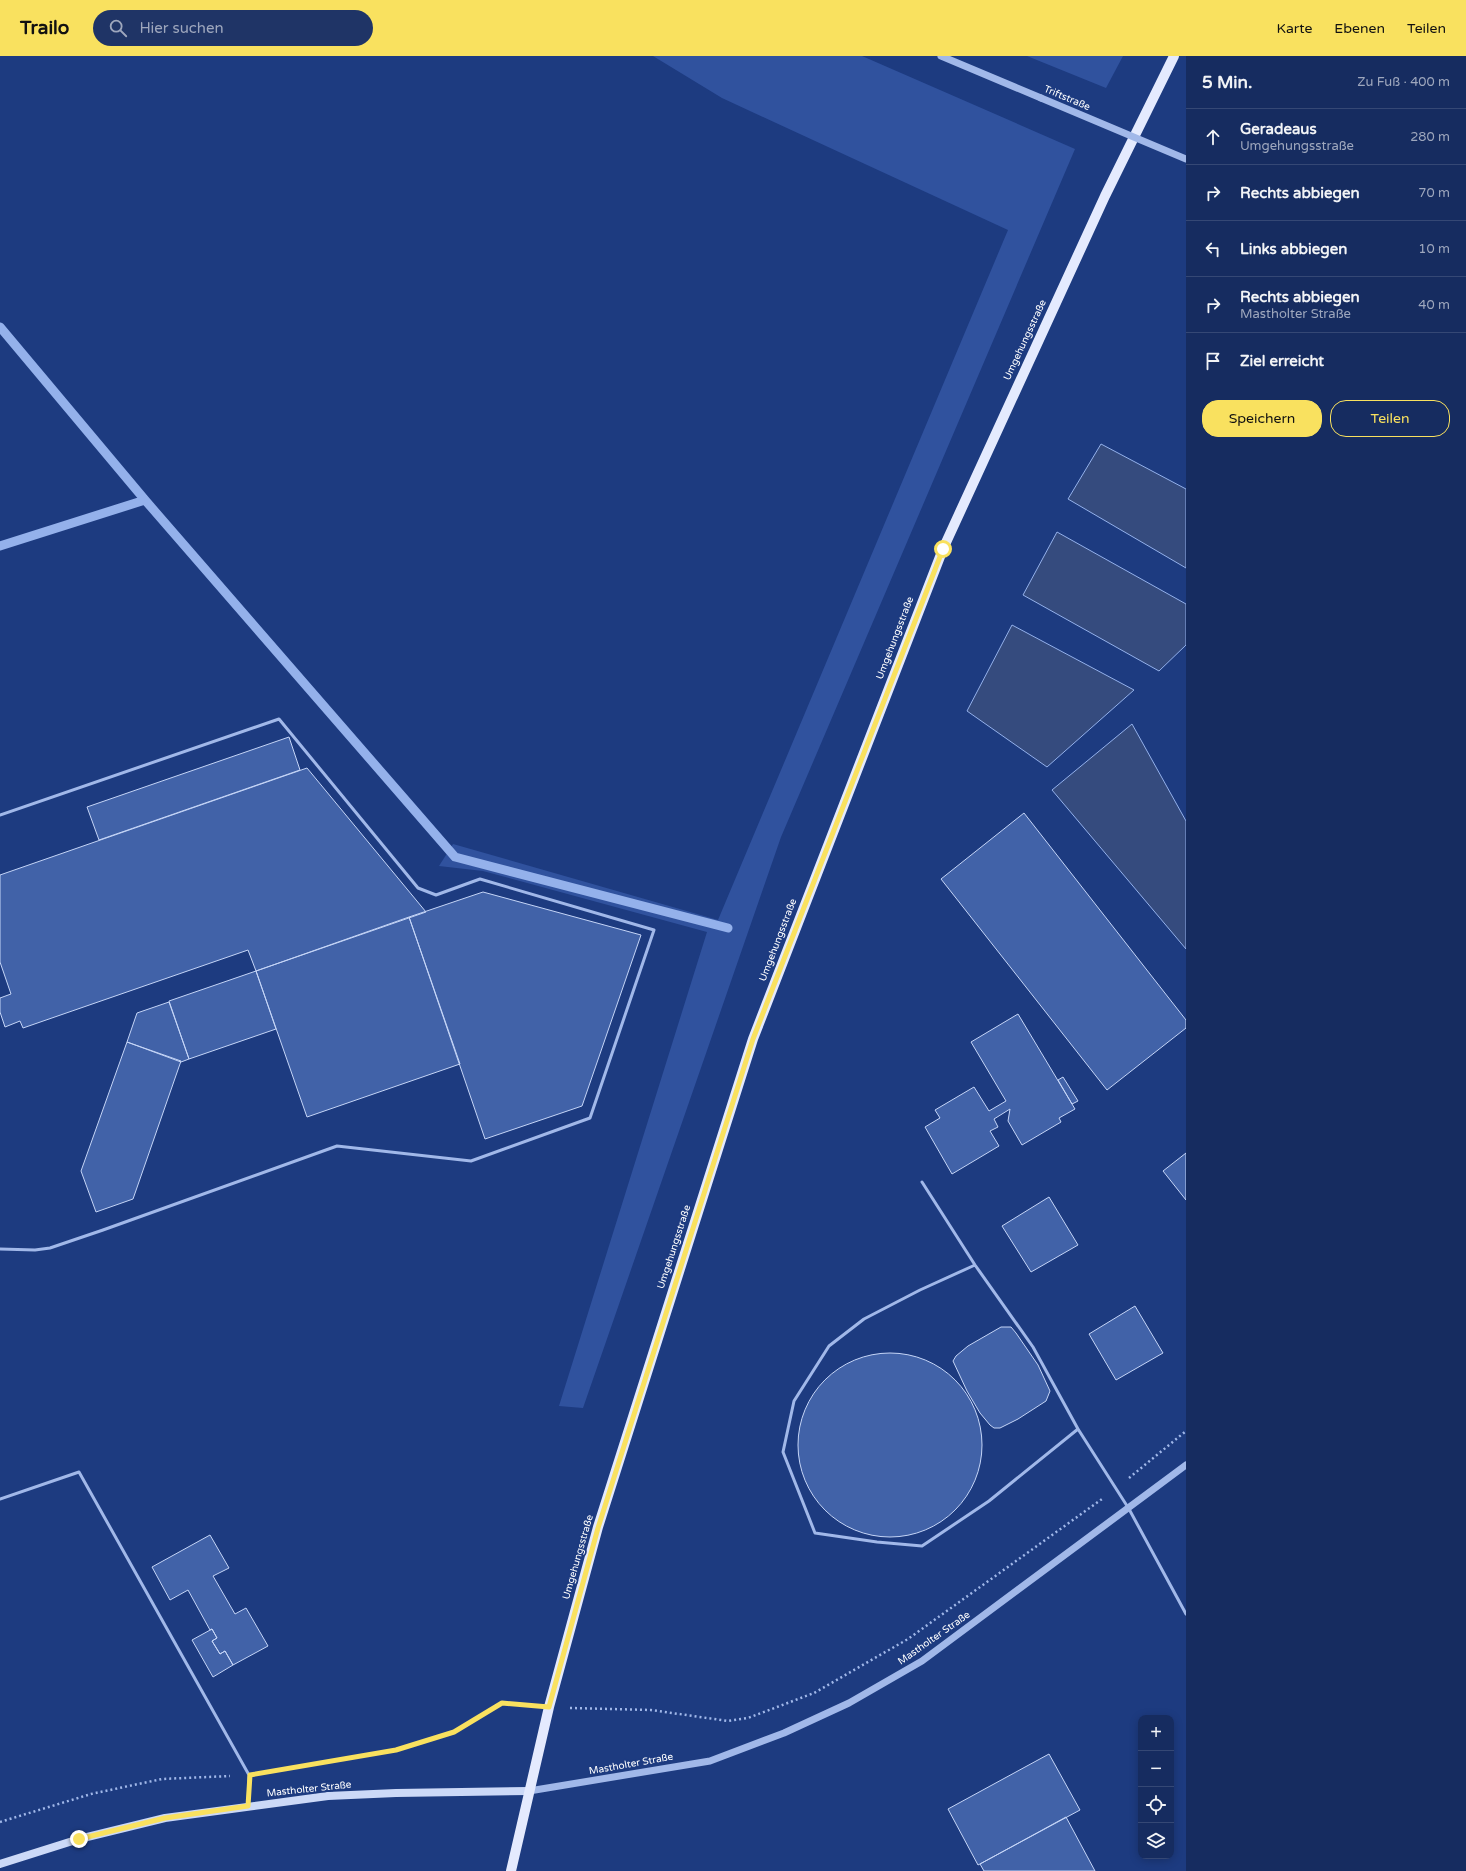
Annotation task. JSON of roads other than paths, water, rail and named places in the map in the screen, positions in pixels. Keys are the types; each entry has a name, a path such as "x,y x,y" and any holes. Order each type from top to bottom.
{"main road":[{"name":"Umgehungsstraße","path":"510,1871 549,1707 598,1528 756,1032 943,549 1101,203 1174,56"},
{"name":"Mastholter Straße","path":"0,1864 79,1839 165,1818 248,1806 328,1796 396,1793 529,1791"}],"street":[{"name":"Triftstraße","path":"941,56 1186,159"},
{"name":"Mastholter Straße","path":"529,1791 710,1761 784,1733 842,1706 922,1661 1129,1509 1186,1465"}],"lane":[{"path":"0,814 278,719 418,888 436,895 480,879 654,930 590,1118 471,1161 337,1146 50,1248 34,1250 0,1248"},
{"path":"922,1182 975,1265 1033,1347 1078,1429 1129,1509 1186,1614"},
{"path":"975,1265 920,1290 864,1319 829,1346 794,1401 783,1452 815,1533 922,1546 989,1501 1078,1429"},
{"path":"0,1499 79,1472 250,1775 248,1806"}],"waterway":[{"path":"0,327 145,500 455,857 728,928"},
{"path":"0,546 145,500"}]}
